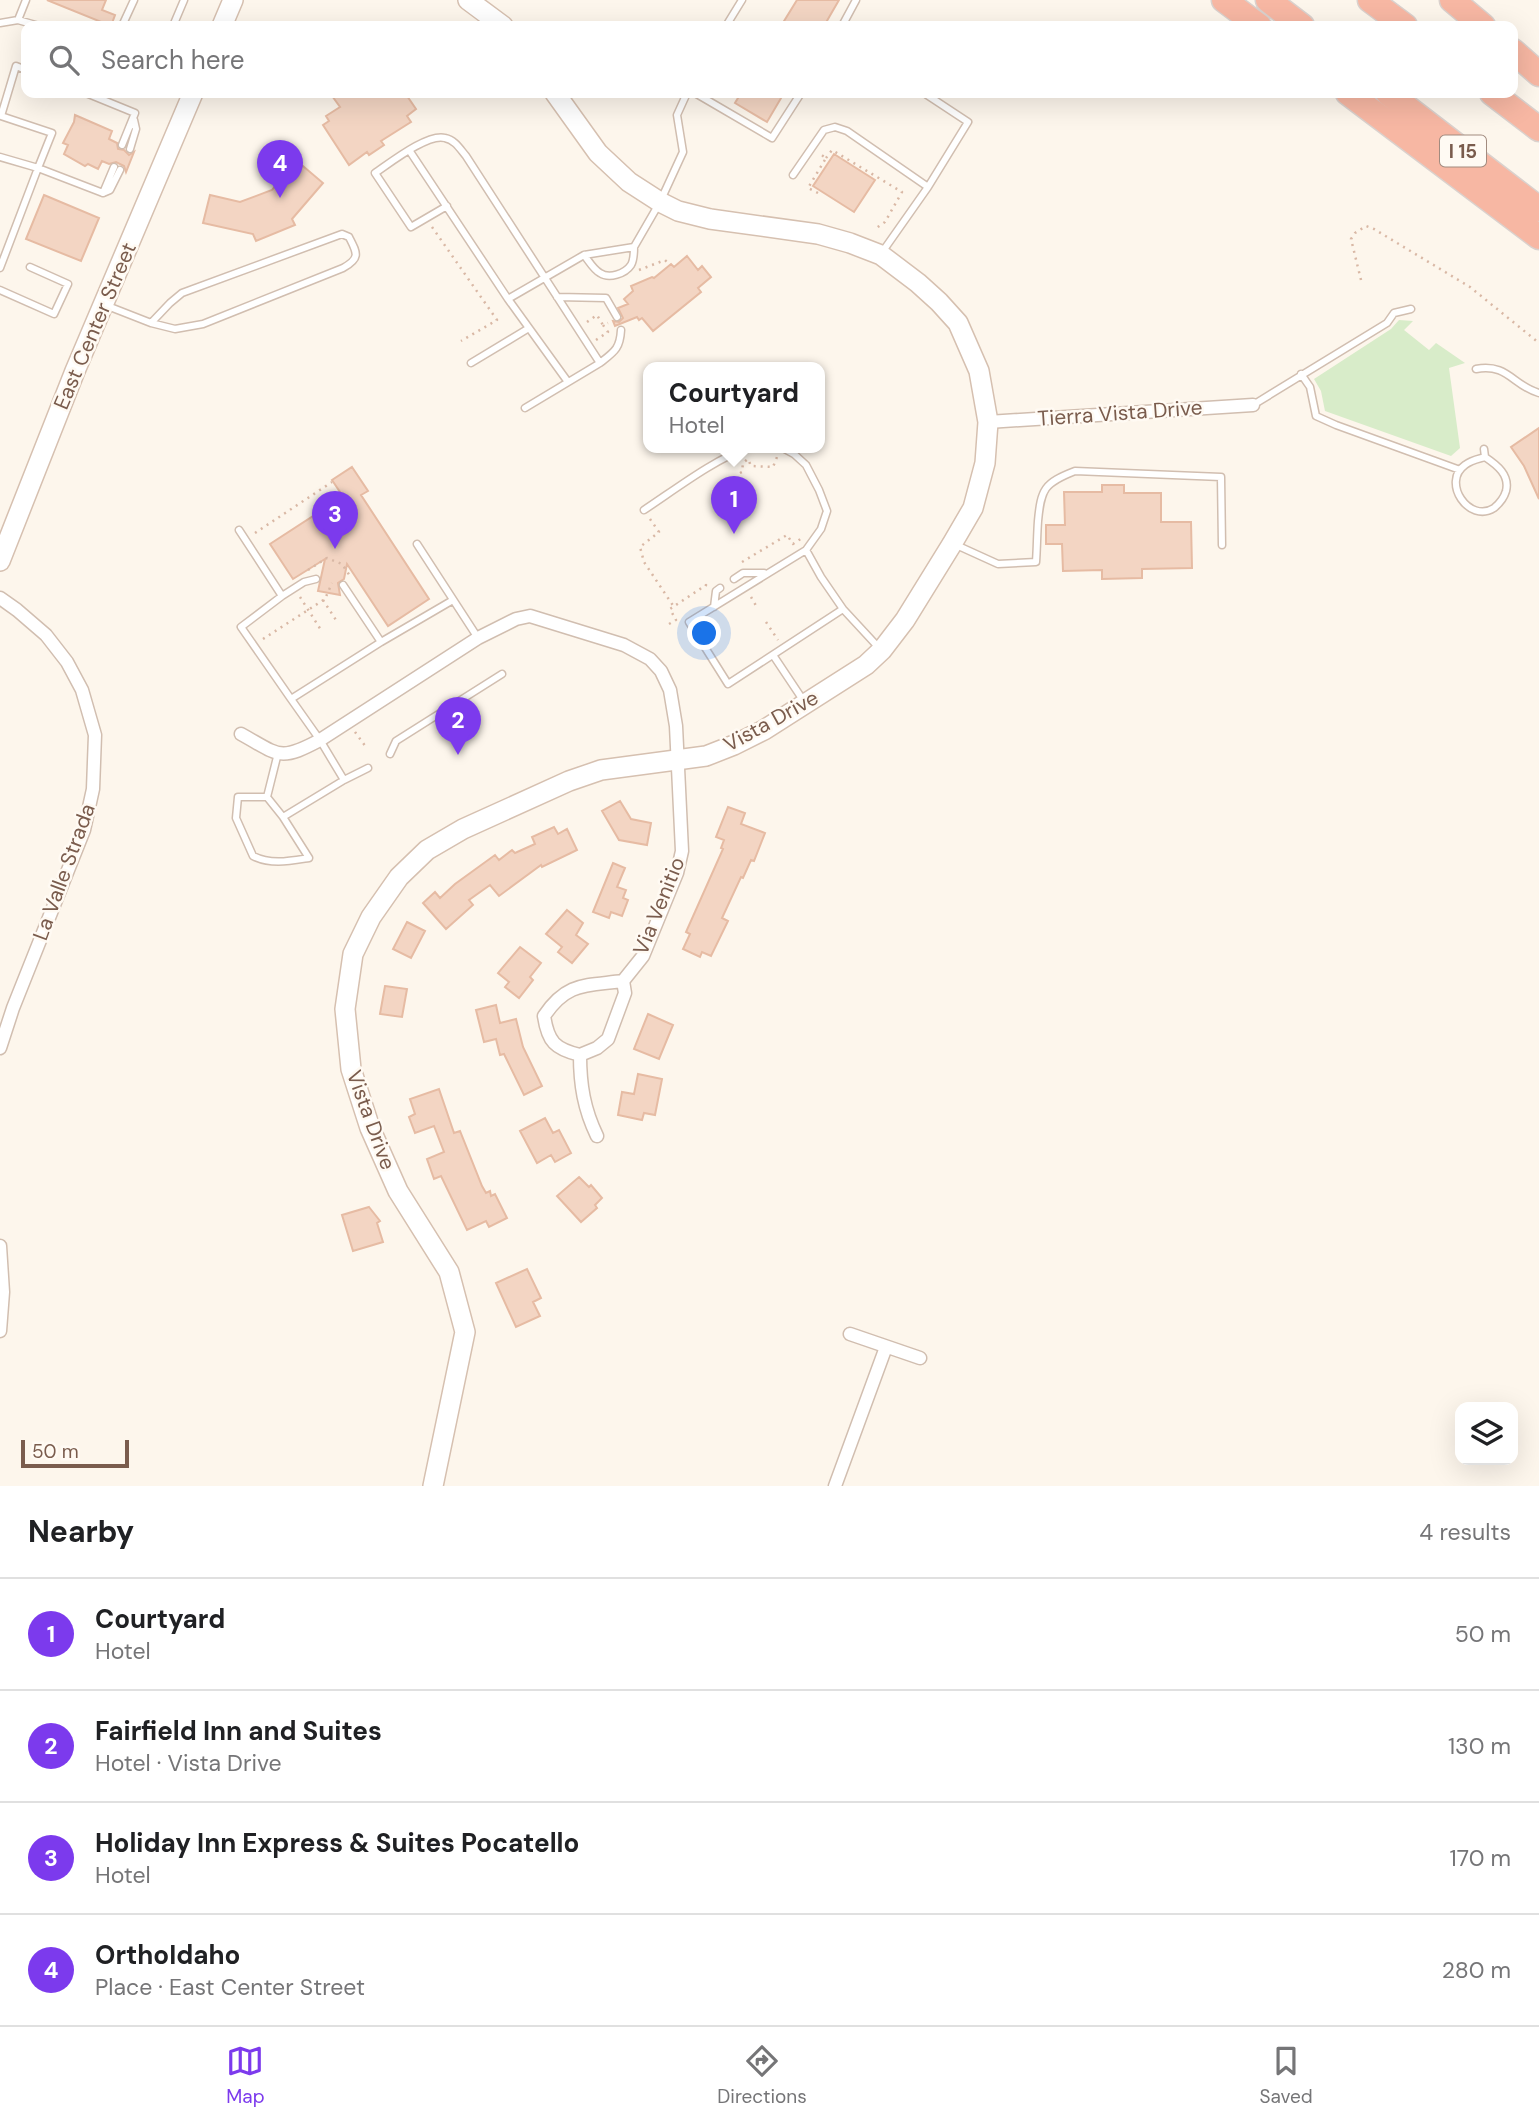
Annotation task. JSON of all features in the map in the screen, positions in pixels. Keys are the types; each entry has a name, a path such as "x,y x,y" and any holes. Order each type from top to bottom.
{"highway":[{"path":"1224,0 1252,21"},
{"path":"1268,0 1295,21"},
{"path":"1370,0 1398,21"},
{"path":"1452,0 1477,21"},
{"path":"1518,55 1539,74"},
{"path":"1355,98 1539,237"},
{"name":"I 15","path":"1395,98 1539,209"},
{"path":"1499,98 1539,128"}],"street":[{"path":"224,21 233,0"},
{"path":"468,0 496,21"},
{"name":"East Center Street","path":"0,561 186,98"},
{"name":"Vista Drive","path":"433,1486 465,1332 449,1272 398,1191 370,1128 351,1069 345,1009 353,954 371,917 399,877 427,850 463,829 557,786 601,770 706,755 734,745 764,730 866,665 882,650 905,620 952,544 973,508 985,463 988,422 979,371 958,323 919,283 880,255 850,243 818,234 710,219 678,211 660,202 629,182 598,153 559,98"},
{"name":"Tierra Vista Drive","path":"988,422 1253,405"},
{"name":"La Valle Strada","path":"0,598 46,635 67,662 82,690 95,735 93,789 84,830 13,1007 0,1048"},
{"name":"Via Venitio","path":"278,753 290,755 320,740 478,638 516,619 530,617 624,645 650,659 661,671 670,690 676,726 682,851 677,873 643,956 623,981 573,988 554,1002 544,1016 546,1032 555,1046 564,1052 580,1055"},
{"path":"241,734 278,753"},
{"path":"597,1136 584,1104 580,1081 580,1055 597,1048 608,1039 625,993 623,981"},
{"path":"0,1246 3,1292 0,1331"},
{"path":"850,1334 920,1358"},
{"path":"835,1486 886,1347"}],"lane":[{"path":"18,20 26,0"},
{"path":"124,21 134,0"},
{"path":"175,21 184,0"},
{"path":"729,21 742,0"},
{"path":"845,21 856,0"},
{"path":"0,23 22,21"},
{"path":"0,268 52,134 1,116 16,66 21,68"},
{"path":"97,98 134,115 126,147"},
{"path":"584,255 596,270 604,275 613,276 630,267 634,247 660,202 683,152 677,115 685,98"},
{"path":"704,98 772,138 798,98"},
{"path":"880,255 928,187 968,122 932,98"},
{"path":"793,175 824,130 835,127 847,131 928,187"},
{"path":"447,206 411,228 375,173 409,150 432,139 443,137 455,143 600,362"},
{"path":"409,150 508,299 568,382"},
{"path":"0,157 103,193 117,168"},
{"path":"104,304 151,323 175,328 203,324 342,268 352,263 356,251 349,237 342,234 329,238 182,293 151,323"},
{"path":"508,299 584,255 634,247"},
{"path":"0,290 54,314 68,284 30,267"},
{"path":"557,297 606,298 617,317"},
{"path":"1253,405 1387,323 1394,313 1412,309"},
{"path":"471,363 529,328"},
{"path":"525,408 614,352 620,343 621,330"},
{"path":"1476,369 1495,367 1539,393"},
{"path":"1301,374 1310,387 1316,416 1460,470"},
{"path":"644,510 735,453"},
{"path":"792,453 806,465 827,510 821,529 806,550 689,622 728,684 843,609"},
{"path":"1484,453 1504,473 1508,482 1506,494 1500,503 1489,511 1470,508 1457,493 1453,483 1460,470 1484,453"},
{"path":"952,544 998,564 1036,562 1040,497 1047,486 1057,478 1075,471 1221,477 1223,545"},
{"path":"239,530 282,596"},
{"path":"417,544 478,638"},
{"path":"806,550 843,609 882,650"},
{"path":"734,579 743,573 766,573"},
{"path":"316,579 304,582 282,596 241,627 320,740 344,780"},
{"path":"344,585 381,642"},
{"path":"714,607 716,591 720,588"},
{"path":"291,699 453,600"},
{"path":"773,655 805,704"},
{"path":"390,754 396,741 502,674"},
{"path":"267,797 278,753"},
{"path":"282,817 368,768"},
{"path":"238,797 267,797 309,858 288,862 263,861 253,856 236,818 238,797"}],"path":[{"path":"818,193 808,188 832,150 902,192 885,222 875,229"},
{"path":"1361,280 1351,239 1366,226 1470,287 1539,343"},
{"path":"438,236 497,320 461,341"},
{"path":"636,271 665,260 668,263"},
{"path":"595,316 597,315 603,326"},
{"path":"740,473 743,463 748,459 751,466 773,467 776,457 781,458"},
{"path":"255,533 332,482"},
{"path":"714,489 726,482"},
{"path":"648,517 659,532 640,547 645,562 674,607"},
{"path":"737,565 787,535 793,544 807,534"},
{"path":"307,570 327,558 342,564 355,584"},
{"path":"262,641 307,608 326,598 332,583"},
{"path":"669,624 676,620 670,609 706,585 704,598"},
{"path":"749,594 758,609"},
{"path":"323,600 336,620"},
{"path":"307,608 321,629"},
{"path":"766,622 779,642"},
{"path":"355,732 366,747"}],"green space":[{"path":"1399,320 1413,321 1404,330 1429,350 1436,343 1465,363 1449,368 1460,448 1451,456 1325,411 1321,391 1314,379 1391,329"}],"building":[{"path":"47,0 106,0 102,10 115,15 113,21 99,21"},
{"path":"797,0 839,0 827,21 784,21"},
{"path":"334,98 408,98 416,109 407,116 411,122 381,141 384,145 369,155 367,152 349,165 323,125 329,121 326,116 340,107"},
{"path":"738,98 781,98 767,122 735,103"},
{"path":"75,115 112,131 109,139 117,143 118,149 129,155 134,152 126,172 124,166 116,162 109,164 102,161 98,169 88,164 85,166 64,154 68,145 63,143"},
{"path":"834,154 875,180 854,212 813,186"},
{"path":"297,161 323,183 292,219 295,225 256,241 253,234 203,223 210,195 240,202 272,190"},
{"path":"44,195 99,218 81,261 26,239"},
{"path":"687,256 698,270 702,266 711,277 698,288 701,292 653,331 642,318 639,320 637,317 615,326 613,321 619,322 623,318 618,308 628,304 624,299 633,291 631,286 654,278 671,264 674,267"},
{"path":"1539,428 1539,499 1524,466 1511,447"},
{"path":"352,467 368,491 361,495 429,599 388,626 347,564 344,579 338,583 340,595 318,591 325,559 293,579 270,544 330,505 327,501 340,492 332,480"},
{"path":"1102,485 1124,485 1124,493 1161,493 1161,522 1191,522 1192,568 1142,569 1142,578 1102,579 1102,570 1063,571 1062,544 1046,544 1046,525 1065,525 1064,492 1102,492"},
{"path":"620,801 631,819 651,823 647,845 619,840 602,811"},
{"path":"728,807 745,813 741,824 765,833 754,861 751,860 743,878 741,877 722,918 728,921 711,956 702,952 700,957 683,949 690,934 686,932 723,849 724,840 716,837"},
{"path":"554,827 558,834 567,829 577,850 542,867 541,865 499,896 490,885 469,900 473,905 446,929 423,903 435,892 440,898 495,855 499,860 512,850 515,853 535,844 532,837"},
{"path":"613,863 625,868 617,887 626,890 623,898 628,900 622,916 611,912 609,918 593,912"},
{"path":"567,910 583,923 576,935 588,944 572,963 558,952 562,947 546,934"},
{"path":"407,922 425,931 411,958 393,949"},
{"path":"520,947 541,963 530,977 533,980 519,998 505,987 509,982 498,973"},
{"path":"385,986 407,989 402,1017 380,1014"},
{"path":"496,1005 500,1023 516,1019 523,1047 542,1086 524,1095 504,1054 500,1055 496,1039 484,1042 476,1010"},
{"path":"648,1014 673,1025 659,1059 634,1049"},
{"path":"638,1074 662,1079 655,1115 644,1113 642,1120 618,1115 622,1092 634,1094"},
{"path":"439,1089 454,1133 460,1131 482,1186 486,1193 490,1191 491,1196 495,1194 507,1218 489,1227 486,1221 467,1230 441,1176 434,1179 427,1159 444,1152 434,1126 415,1133 409,1117 415,1114 410,1099"},
{"path":"545,1118 553,1133 559,1130 571,1153 555,1162 551,1155 537,1163 520,1131"},
{"path":"579,1177 589,1187 591,1185 602,1198 595,1205 597,1208 581,1222 557,1196"},
{"path":"369,1207 380,1221 377,1223 383,1242 353,1251 342,1215"},
{"path":"527,1269 541,1298 533,1302 540,1316 516,1327 496,1283"}],"place":[{"name":"OrthoIdaho","path":"280,198"},
{"name":"Courtyard","path":"734,534"},
{"name":"Holiday Inn Express & Suites Pocatello","path":"335,549"},
{"name":"Fairfield Inn and Suites","path":"458,755"}]}
